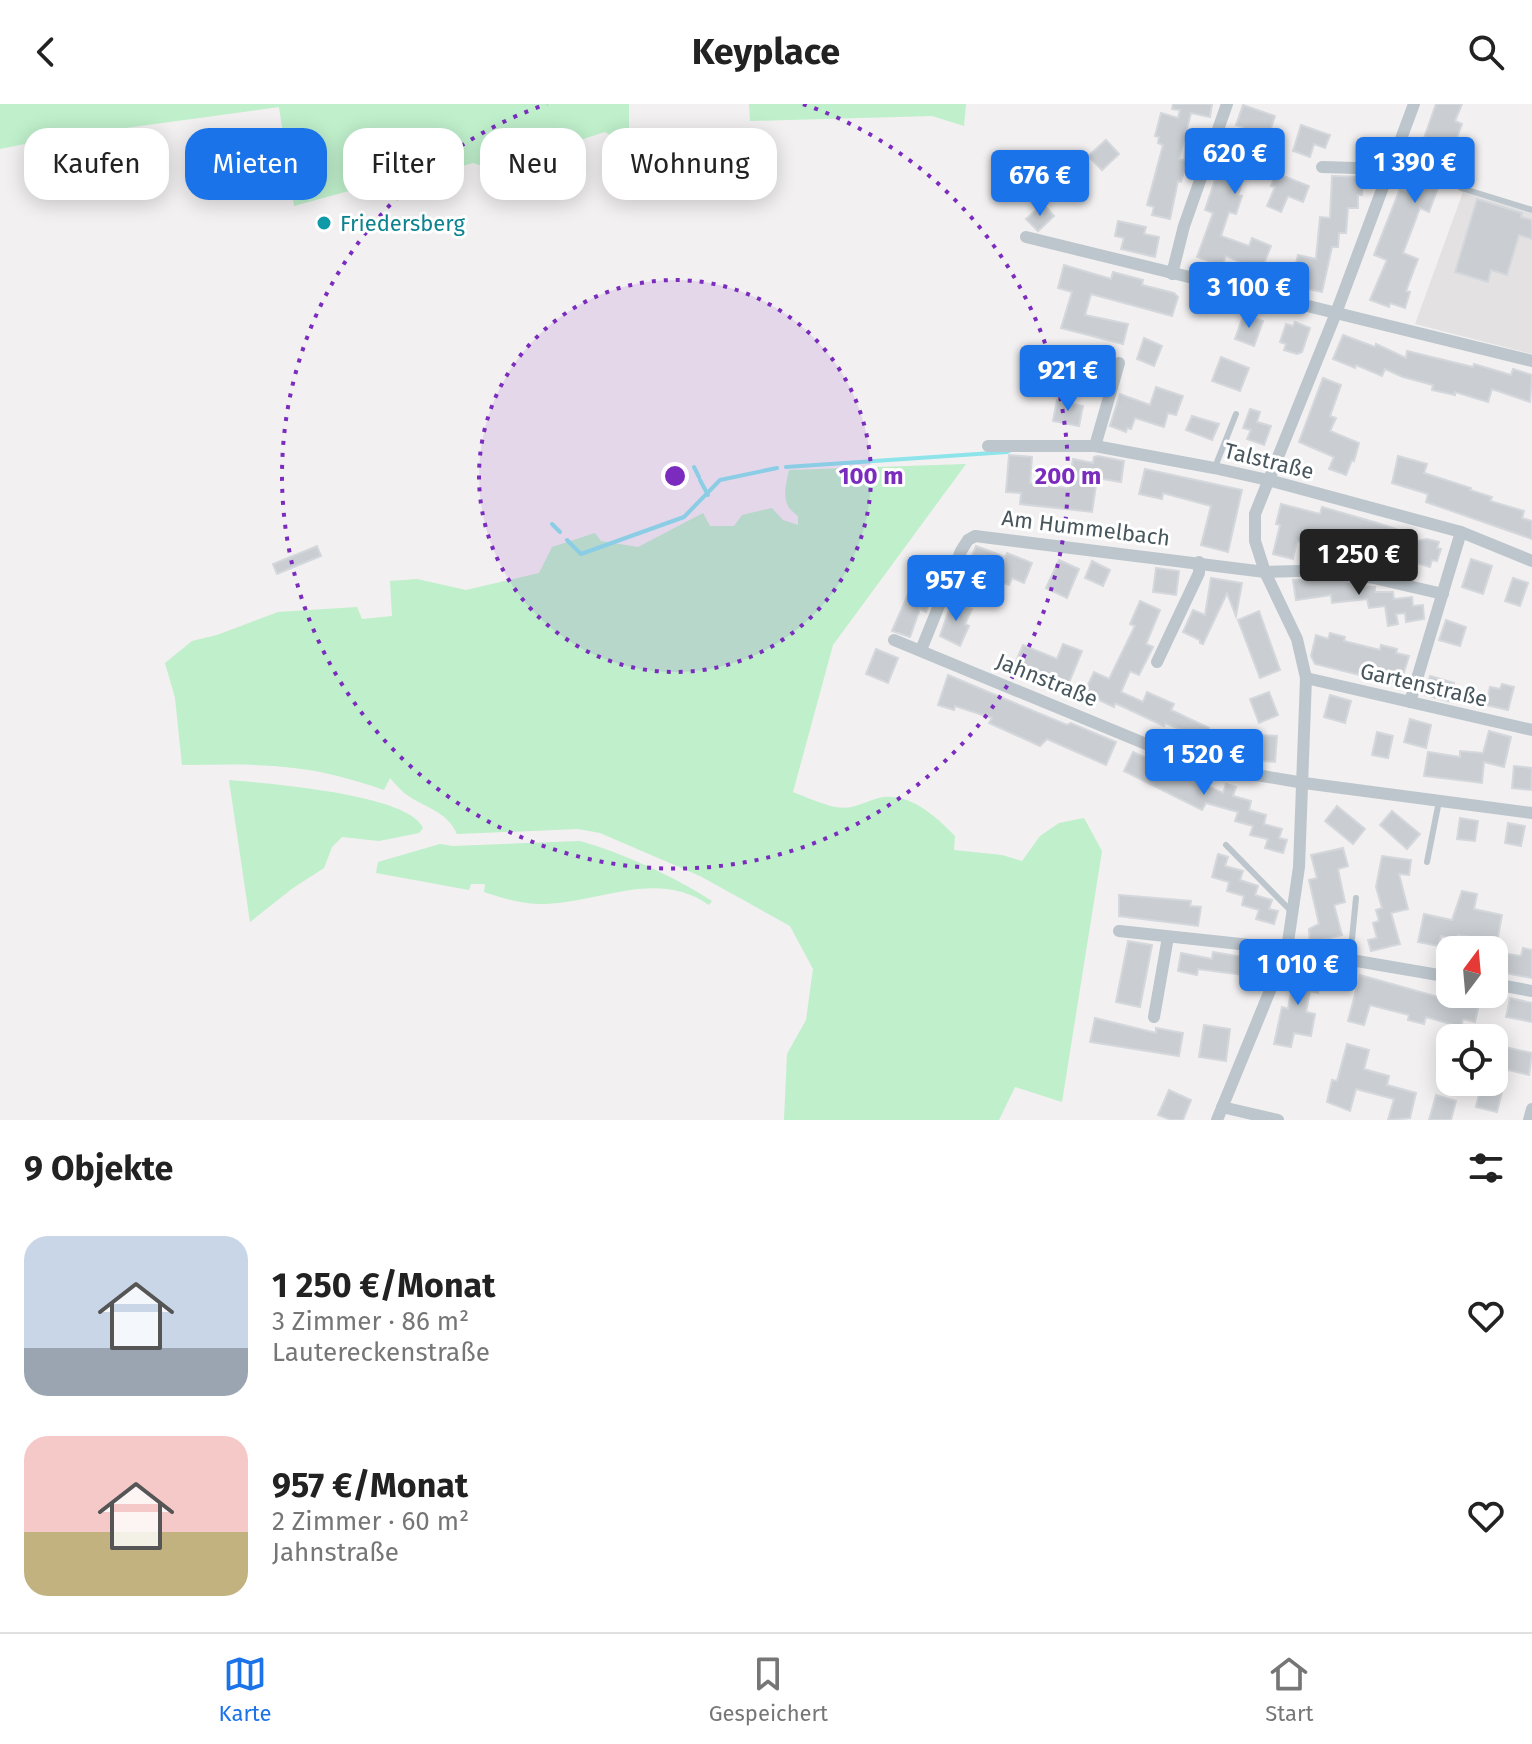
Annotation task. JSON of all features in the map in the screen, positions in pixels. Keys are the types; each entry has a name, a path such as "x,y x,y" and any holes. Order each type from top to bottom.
{"street":[{"path":"1172,274 1184,226 1227,104"},
{"path":"1217,1120 1287,949 1299,867 1306,678 1297,639 1265,572 1255,541 1256,507 1336,313 1414,104"},
{"path":"1322,167 1388,169"},
{"path":"1026,237 1532,361"},
{"path":"1095,446 1119,363"},
{"name":"Talstraße","path":"988,446 1095,446 1214,468 1461,532 1532,561"},
{"path":"1410,702 1461,532"},
{"name":"Am Hummelbach","path":"921,650 968,540 983,535 1265,572 1339,570 1443,594"},
{"name":"Am Hummelbach","path":"1157,662 1199,573 1199,562"},
{"name":"Jahnstraße","path":"894,640 1197,765 1304,783 1532,813"},
{"name":"Gartenstraße","path":"1306,678 1532,730"},
{"path":"1119,931 1287,949 1436,975"},
{"path":"1154,1017 1168,937"},
{"path":"1508,987 1532,991"},
{"path":"1222,1107 1278,1120"},
{"path":"1529,1120 1532,1109"}],"lane":[{"path":"1461,188 1532,210"},
{"path":"1092,356 1119,363"},
{"path":"1214,468 1236,414"},
{"path":"1427,862 1439,801"},
{"path":"1226,845 1293,913"},
{"path":"1350,960 1356,898"}],"shaded area":[{"path":"1463,192 1532,213 1532,354 1415,324"}],"green space":[{"path":"0,104 629,104 629,128 602,128 602,133 586,138 586,128 480,128 480,165 464,165 464,128 343,128 343,193 327,197 327,128 282,128 279,107 125,128 24,128 24,144 0,149"},
{"path":"749,104 966,104 964,126 932,116 750,121"},
{"path":"293,200 316,200 294,206"},
{"path":"966,464 833,645 793,792 842,808 884,797 905,800 932,815 955,836 954,850 1002,855 1022,861 1040,836 1059,823 1084,818 1102,851 1062,1102 1015,1087 999,1120 784,1120 787,1054 806,1020 813,969 790,926 700,876 600,833 578,829 457,834 443,816 407,795 390,778 384,790 305,769 182,765 175,698 165,663 192,641 278,612 357,607 362,619 392,616 390,581 417,579 466,590 539,573 552,547 595,533 601,541 638,547 703,513 710,526 734,526 742,515 772,508 783,520 798,525 798,516 788,506 785,496 789,470"},
{"path":"229,780 334,792 365,799 412,816 423,828 419,833 379,841 342,837 332,847 324,868 250,922"},
{"path":"580,841 648,866 712,901 709,905 670,889 649,888 566,902 530,903 484,892 485,884 471,884 469,890 376,873 378,862 440,844"}],"building":[{"path":"1173,104 1212,104 1210,117 1191,113 1179,159 1187,161 1181,182 1178,181 1170,219 1152,215 1154,207 1147,205 1163,145 1158,143 1159,137 1155,136 1161,113 1178,118 1180,110 1172,109"},
{"path":"1436,104 1462,104 1455,121 1462,124 1429,212 1420,208 1403,253 1418,259 1406,291 1410,292 1405,308 1390,303 1389,307 1370,300 1387,260 1374,255 1400,189 1406,191 1414,169 1408,167 1412,156 1417,158"},
{"path":"1243,105 1275,116 1268,137 1259,134 1254,144 1238,195 1242,196 1236,214 1229,212 1221,236 1249,246 1252,238 1271,246 1261,271 1226,256 1222,266 1197,257 1213,213 1205,210 1225,150 1234,152 1243,127 1236,125"},
{"path":"1301,125 1330,135 1325,148 1314,144 1310,157 1293,151"},
{"path":"1106,140 1119,154 1102,170 1088,156"},
{"path":"1276,173 1309,186 1303,202 1288,196 1281,212 1267,206 1275,187 1271,186"},
{"path":"1332,176 1363,177 1358,208 1348,208 1346,233 1339,233 1338,247 1332,247 1322,292 1291,285 1298,255 1316,259 1320,217 1330,218"},
{"path":"1477,199 1522,213 1521,217 1532,220 1532,239 1519,235 1507,275 1491,270 1488,282 1455,272"},
{"path":"1043,204 1054,216 1038,231 1026,219"},
{"path":"1118,221 1146,227 1144,234 1159,237 1155,257 1121,249 1124,238 1115,236"},
{"path":"1064,265 1111,279 1113,272 1143,280 1142,285 1174,293 1178,297 1172,316 1091,294 1085,315 1128,324 1123,344 1061,328 1072,292 1058,288"},
{"path":"1244,314 1263,321 1254,346 1235,339"},
{"path":"1295,322 1310,328 1302,352 1297,354 1284,350 1286,344 1280,342 1286,324 1293,326"},
{"path":"1343,335 1375,347 1376,344 1406,358 1407,351 1511,375 1513,369 1532,375 1530,402 1492,389 1488,402 1455,392 1455,395 1432,390 1433,385 1385,369 1382,376 1356,365 1355,368 1333,359"},
{"path":"1144,338 1162,346 1154,366 1137,359"},
{"path":"1221,357 1249,368 1240,391 1212,381"},
{"path":"1073,362 1099,368 1094,394 1080,391 1081,385 1068,382"},
{"path":"1323,378 1341,385 1330,416 1336,418 1330,431 1359,443 1346,475 1329,469 1334,457 1299,442"},
{"path":"1156,387 1183,396 1176,415 1168,413 1164,427 1135,418 1131,429 1127,428 1126,432 1110,426 1120,394 1150,405"},
{"path":"1057,400 1083,406 1079,426 1053,421"},
{"path":"1250,409 1260,412 1257,422 1271,426 1264,445 1247,439 1251,430 1243,428"},
{"path":"1192,416 1219,424 1212,440 1186,430"},
{"path":"1009,455 1032,457 1030,483 1068,488 1073,459 1093,463 1094,457 1098,456 1124,461 1121,482 1097,478 1092,512 1020,504 1021,493 1006,492"},
{"path":"1398,456 1427,464 1424,473 1471,488 1492,497 1490,501 1524,511 1522,518 1532,521 1532,539 1426,502 1428,494 1392,483"},
{"path":"1145,469 1242,490 1228,552 1201,545 1211,506 1163,493 1162,499 1139,494"},
{"path":"1281,504 1320,514 1322,507 1411,534 1408,543 1427,539 1439,542 1437,548 1441,549 1437,561 1432,560 1430,567 1403,559 1401,566 1361,554 1359,558 1297,541 1293,559 1273,554"},
{"path":"317,546 321,556 277,574 273,564"},
{"path":"976,546 1032,563 1024,583 1012,578 1009,585 968,566"},
{"path":"1471,559 1492,566 1483,594 1462,587"},
{"path":"1059,560 1079,569 1067,598 1046,588"},
{"path":"1092,561 1110,570 1103,586 1085,578"},
{"path":"1156,568 1179,571 1176,595 1153,592"},
{"path":"1211,578 1242,583 1236,616 1227,593 1203,644 1183,632 1193,610 1205,615"},
{"path":"1513,578 1528,583 1520,606 1505,601"},
{"path":"1338,579 1356,583 1356,586 1375,587 1375,592 1393,592 1394,599 1412,597 1413,606 1423,605 1424,619 1406,622 1405,613 1396,614 1398,624 1388,626 1385,606 1369,608 1367,599 1332,603 1331,595 1296,600 1293,580"},
{"path":"913,583 934,591 926,612 920,609 910,637 892,631"},
{"path":"952,601 972,609 960,646 940,636"},
{"path":"1140,601 1160,610 1146,644 1153,647 1139,675 1130,671 1121,692 1143,702 1147,692 1174,704 1171,710 1209,728 1200,746 1182,737 1185,731 1165,723 1164,726 1115,703 1114,707 1084,693 1094,672 1109,679 1135,626 1130,624"},
{"path":"1259,611 1280,670 1260,678 1238,620"},
{"path":"1446,620 1466,627 1460,646 1439,640"},
{"path":"1330,633 1345,637 1344,641 1380,650 1381,645 1409,656 1400,685 1315,664 1311,656 1316,635 1328,639"},
{"path":"1063,644 1082,651 1068,685 1014,666 1023,645 1057,659"},
{"path":"876,649 898,658 888,683 866,674"},
{"path":"948,675 1116,742 1106,765 1047,739 1040,746 989,723 992,718 955,706 954,710 938,705"},
{"path":"1430,676 1454,683 1448,701 1425,695"},
{"path":"1502,684 1514,687 1508,710 1486,705 1490,687 1500,689"},
{"path":"1269,692 1278,715 1259,723 1250,699"},
{"path":"1330,695 1351,701 1345,723 1324,717"},
{"path":"1410,719 1431,725 1426,748 1404,742"},
{"path":"1489,731 1511,737 1504,767 1484,762 1482,783 1424,776 1428,752 1460,757 1460,751 1483,753"},
{"path":"1377,732 1393,736 1388,758 1372,755"},
{"path":"1259,735 1277,736 1275,762 1256,760"},
{"path":"1133,752 1223,793 1226,784 1236,787 1233,796 1251,801 1249,810 1266,815 1264,824 1282,829 1279,838 1287,840 1283,853 1265,848 1268,839 1250,835 1253,826 1235,821 1238,812 1206,803 1202,810 1124,771"},
{"path":"1514,766 1532,768 1531,790 1512,788"},
{"path":"1337,806 1365,829 1353,844 1325,821"},
{"path":"1392,811 1420,834 1407,849 1380,825"},
{"path":"1460,818 1478,821 1475,841 1457,839"},
{"path":"1508,823 1525,826 1521,846 1505,843"},
{"path":"1343,848 1348,866 1338,869 1345,902 1334,905 1342,935 1310,943 1309,929 1319,924 1309,880 1317,878 1311,855"},
{"path":"1218,854 1228,857 1225,866 1243,871 1240,880 1258,886 1255,895 1272,900 1269,909 1278,911 1274,924 1256,919 1259,910 1242,905 1244,896 1227,891 1229,882 1212,877"},
{"path":"1382,856 1411,860 1409,875 1399,874 1408,909 1391,913 1400,944 1371,951 1368,940 1377,938 1373,923 1379,921 1376,910 1382,908 1376,887"},
{"path":"1462,891 1477,894 1474,909 1502,915 1498,936 1436,936 1436,945 1418,942 1424,914 1452,920"},
{"path":"1119,895 1191,901 1190,906 1201,907 1198,926 1119,916"},
{"path":"1128,941 1152,945 1140,1007 1116,1002"},
{"path":"1523,948 1532,950 1532,978 1508,974 1508,954 1521,956"},
{"path":"1213,952 1261,960 1258,977 1198,969 1197,975 1178,971 1181,953 1212,959"},
{"path":"1296,965 1322,970 1318,993 1310,991 1306,1012 1315,1014 1311,1036 1294,1033 1291,1047 1274,1044 1282,1007 1288,1009"},
{"path":"1360,975 1436,996 1436,1008 1478,1008 1475,1022 1463,1019 1462,1024 1426,1017 1424,1024 1408,1020 1409,1015 1370,1005 1364,1025 1348,1021"},
{"path":"1510,998 1532,1003 1532,1022 1506,1017"},
{"path":"1095,1018 1156,1033 1156,1028 1183,1033 1179,1056 1090,1042"},
{"path":"1204,1025 1230,1029 1226,1061 1199,1057"},
{"path":"1347,1044 1369,1050 1364,1069 1389,1076 1387,1085 1416,1093 1410,1118 1388,1120 1394,1099 1356,1089 1350,1111 1327,1102 1332,1080 1337,1081"},
{"path":"1508,1048 1532,1053 1529,1075 1508,1070"},
{"path":"1169,1090 1191,1100 1183,1120 1158,1115"},
{"path":"1436,1095 1456,1101 1451,1120 1429,1120"},
{"path":"1479,1096 1501,1096 1497,1112 1476,1107"}],"waterway":[{"path":"786,467 1011,450"},
{"path":"694,467 699,477"},
{"path":"567,540 581,554 684,517 720,480 777,468"},
{"path":"700,480 708,495"},
{"path":"552,524 560,532"}],"place":[{"name":"Friedersberg","path":"324,223"}]}
